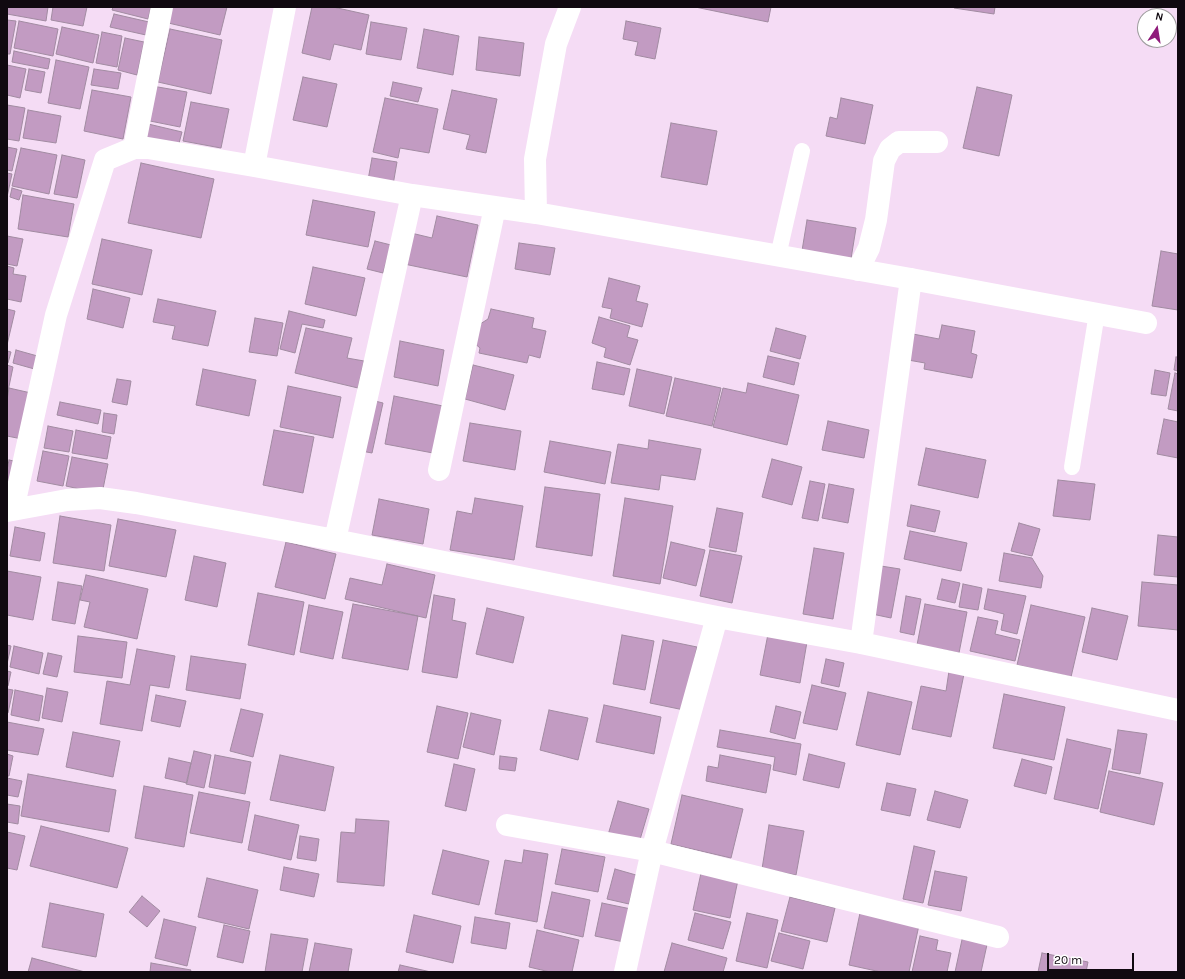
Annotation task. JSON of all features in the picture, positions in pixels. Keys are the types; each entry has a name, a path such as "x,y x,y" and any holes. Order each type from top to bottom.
{"street":[{"path":"134,148 162,7"},
{"path":"254,166 285,7"},
{"path":"536,213 535,159 556,44 570,7"},
{"path":"858,270 869,248 876,220 884,161 890,149 899,142 937,142"},
{"path":"1146,323 911,279 496,206 412,195 148,148 134,148 105,160 56,315 10,510 67,500 100,498 136,503 335,540 717,617 861,643 1178,710"},
{"path":"335,540 412,195"},
{"path":"438,470 496,206"},
{"path":"861,643 911,279"},
{"path":"625,972 652,851 717,617"},
{"path":"507,825 652,851 998,937"}],"lane":[{"path":"778,256 802,151"},
{"path":"1072,467 1097,313"}],"building":[{"path":"7,7 48,7 46,21 7,14"},
{"path":"53,7 87,7 83,26 51,20"},
{"path":"113,7 151,7 148,19 112,10"},
{"path":"168,7 227,7 220,35 164,22"},
{"path":"312,7 333,7 369,15 361,50 334,44 330,60 302,53"},
{"path":"695,7 771,7 768,22"},
{"path":"954,7 995,7 994,14"},
{"path":"114,14 149,22 146,35 110,27"},
{"path":"7,20 16,21 10,54 7,54"},
{"path":"19,21 58,29 53,56 14,48"},
{"path":"626,21 661,28 655,59 635,55 638,42 623,39"},
{"path":"371,22 407,28 401,60 366,54"},
{"path":"62,27 99,35 93,63 56,54"},
{"path":"170,29 222,40 211,94 158,82"},
{"path":"424,29 459,36 453,75 417,68"},
{"path":"102,32 122,36 117,67 96,63"},
{"path":"479,37 524,43 520,76 476,70"},
{"path":"125,38 144,42 137,75 118,70"},
{"path":"14,51 50,59 48,69 12,62"},
{"path":"56,60 89,67 80,109 48,103"},
{"path":"7,65 26,69 20,98 7,95"},
{"path":"29,69 45,72 41,93 25,90"},
{"path":"94,69 121,73 118,89 91,85"},
{"path":"303,77 337,84 327,127 293,120"},
{"path":"393,82 422,88 418,102 390,96"},
{"path":"152,86 187,92 180,127 145,120"},
{"path":"977,87 1012,95 999,156 963,148"},
{"path":"92,90 131,97 123,139 84,131"},
{"path":"452,90 497,99 486,153 466,149 470,135 443,129"},
{"path":"385,98 438,109 429,153 400,148 398,158 373,152"},
{"path":"841,98 873,105 865,144 826,136 830,117 837,119"},
{"path":"191,102 229,109 221,148 183,141"},
{"path":"7,105 25,108 19,141 7,139"},
{"path":"28,110 61,116 56,143 23,138"},
{"path":"144,123 182,132 178,147 140,138"},
{"path":"671,123 717,131 707,185 661,177"},
{"path":"7,147 17,149 12,171 7,170"},
{"path":"21,148 57,155 49,194 12,186"},
{"path":"62,155 85,160 77,198 54,194"},
{"path":"372,158 397,162 393,185 368,180"},
{"path":"141,163 214,179 201,238 128,223"},
{"path":"7,173 12,174 7,197"},
{"path":"12,188 22,191 19,200 10,197"},
{"path":"23,195 74,204 68,237 18,229"},
{"path":"313,200 375,212 368,247 306,235"},
{"path":"437,216 478,225 467,277 404,264 411,233 432,238"},
{"path":"807,220 856,228 850,265 801,257"},
{"path":"7,236 23,239 17,266 7,264"},
{"path":"102,239 152,250 142,295 92,284"},
{"path":"375,241 391,245 383,273 367,269"},
{"path":"519,243 555,248 550,275 515,269"},
{"path":"1161,251 1178,254 1178,310 1152,306"},
{"path":"7,266 14,268 13,274 26,276 21,302 7,299"},
{"path":"313,267 365,278 356,316 305,304"},
{"path":"609,278 640,286 636,301 648,304 642,327 610,318 612,309 602,307"},
{"path":"93,289 130,298 123,328 87,319"},
{"path":"158,299 216,311 208,346 172,339 175,326 153,322"},
{"path":"7,309 15,311 7,345"},
{"path":"491,309 534,318 532,328 546,331 540,358 529,355 527,363 479,353 480,348 473,342 477,326 488,319"},
{"path":"289,311 325,320 323,328 302,324 295,353 280,349"},
{"path":"599,317 630,326 627,337 638,340 630,365 604,357 606,348 592,343"},
{"path":"255,318 283,323 277,356 249,352"},
{"path":"942,325 975,331 971,353 977,355 972,378 924,369 925,363 908,360 913,334 939,339"},
{"path":"306,328 352,338 347,358 364,361 358,388 295,373"},
{"path":"776,328 806,336 800,359 770,351"},
{"path":"400,341 444,350 438,386 394,377"},
{"path":"16,350 41,357 38,370 13,363"},
{"path":"7,351 11,352 8,363 7,363"},
{"path":"768,356 799,363 794,385 763,377"},
{"path":"1176,357 1178,357 1178,371 1174,370"},
{"path":"597,362 630,369 624,395 592,389"},
{"path":"7,365 13,367 7,396"},
{"path":"473,365 514,375 505,410 465,399"},
{"path":"203,369 256,380 249,416 196,405"},
{"path":"637,369 672,377 664,414 629,406"},
{"path":"1155,370 1170,373 1166,396 1151,394"},
{"path":"1175,373 1178,374 1178,411 1168,409"},
{"path":"675,378 721,388 712,426 666,416"},
{"path":"117,379 131,381 127,405 112,402"},
{"path":"748,383 799,395 787,445 713,427 723,388 746,393"},
{"path":"288,386 341,397 333,438 280,427"},
{"path":"9,388 31,393 22,439 7,436 7,400"},
{"path":"394,396 443,406 433,453 385,444"},
{"path":"367,399 383,403 372,453 356,450"},
{"path":"60,402 101,410 98,424 57,415"},
{"path":"104,413 117,415 114,434 102,432"},
{"path":"1164,419 1178,422 1178,458 1157,454"},
{"path":"828,421 869,430 864,458 822,450"},
{"path":"470,423 521,431 515,470 463,461"},
{"path":"48,426 73,431 69,452 44,448"},
{"path":"76,430 111,437 107,459 72,453"},
{"path":"274,430 314,437 303,493 263,485"},
{"path":"649,440 701,449 695,480 661,475 659,490 611,483 618,444 648,449"},
{"path":"550,441 611,452 605,484 544,472"},
{"path":"926,448 986,460 978,498 918,485"},
{"path":"43,451 69,456 63,486 37,481"},
{"path":"72,457 108,464 102,494 66,486"},
{"path":"772,459 802,467 792,505 762,497"},
{"path":"9,460 19,462 7,490 7,470"},
{"path":"1058,480 1095,484 1090,520 1053,516"},
{"path":"810,481 825,484 818,521 802,518"},
{"path":"829,484 854,489 848,523 822,518"},
{"path":"545,487 600,494 592,556 536,547"},
{"path":"475,498 523,506 514,560 450,550 457,511 472,514"},
{"path":"625,498 673,506 660,584 613,576"},
{"path":"379,499 429,509 423,544 372,535"},
{"path":"911,505 940,511 935,532 907,526"},
{"path":"717,508 743,513 736,552 709,547"},
{"path":"60,516 111,525 104,571 53,563"},
{"path":"118,519 176,530 166,577 109,566"},
{"path":"1019,523 1040,529 1032,556 1011,551"},
{"path":"15,527 45,533 40,561 10,556"},
{"path":"910,531 967,543 961,571 904,559"},
{"path":"1158,535 1178,537 1178,577 1154,575"},
{"path":"286,542 336,554 325,599 275,587"},
{"path":"671,542 705,550 696,586 663,578"},
{"path":"814,548 844,553 833,619 803,614"},
{"path":"710,550 742,556 732,603 700,596"},
{"path":"1004,553 1032,558 1043,576 1041,588 999,581"},
{"path":"194,556 226,563 217,607 185,600"},
{"path":"387,564 435,575 426,618 345,599 350,578 382,585"},
{"path":"881,566 900,569 891,618 872,614"},
{"path":"7,571 41,577 33,620 7,615"},
{"path":"86,575 148,589 137,639 84,627 90,602 80,600"},
{"path":"942,579 960,583 955,603 937,599"},
{"path":"58,582 82,586 75,624 52,620"},
{"path":"1142,582 1178,585 1178,630 1138,626"},
{"path":"963,584 982,588 978,610 959,607"},
{"path":"988,589 1026,596 1017,634 1001,630 1004,614 984,609"},
{"path":"258,593 304,602 294,655 248,645"},
{"path":"434,595 455,599 452,620 466,623 457,678 422,672"},
{"path":"906,596 921,599 914,635 900,632"},
{"path":"353,604 418,616 408,670 342,658"},
{"path":"925,604 967,612 959,653 917,645"},
{"path":"309,605 343,612 333,659 300,652"},
{"path":"1031,605 1085,617 1071,677 1017,665"},
{"path":"487,608 524,617 513,663 476,654"},
{"path":"1092,608 1128,616 1117,660 1082,652"},
{"path":"978,617 998,621 995,634 1020,640 1015,661 970,651"},
{"path":"769,629 808,636 800,683 760,675"},
{"path":"622,635 654,641 645,690 613,684"},
{"path":"78,636 127,642 122,678 74,672"},
{"path":"663,640 697,647 684,710 650,703"},
{"path":"7,645 11,646 7,664"},
{"path":"14,646 43,653 39,674 10,667"},
{"path":"137,649 175,656 169,688 150,685 142,731 100,724 107,681 130,685"},
{"path":"48,653 62,656 57,677 43,674"},
{"path":"191,656 246,664 240,699 186,690"},
{"path":"826,659 844,663 839,687 821,683"},
{"path":"7,671 11,672 8,686 7,686"},
{"path":"949,671 964,674 951,737 912,729 921,686 946,691"},
{"path":"812,685 846,693 837,730 803,723"},
{"path":"47,688 68,692 62,722 42,718"},
{"path":"7,689 13,690 8,713 7,713"},
{"path":"15,690 43,696 39,721 11,715"},
{"path":"868,692 912,702 900,755 856,745"},
{"path":"1004,694 1065,707 1054,760 993,748"},
{"path":"156,695 186,701 180,727 151,721"},
{"path":"604,705 661,717 654,754 596,742"},
{"path":"437,706 468,713 458,759 427,752"},
{"path":"776,706 801,712 795,739 770,732"},
{"path":"241,709 263,714 253,757 230,751"},
{"path":"549,710 588,718 578,760 540,750"},
{"path":"471,713 501,720 494,755 463,747"},
{"path":"7,722 44,729 38,755 7,750"},
{"path":"720,730 801,744 796,775 773,770 775,757 717,747"},
{"path":"1118,730 1147,734 1140,774 1112,769"},
{"path":"73,732 120,741 113,777 66,767"},
{"path":"1067,739 1111,749 1098,809 1054,799"},
{"path":"194,751 211,755 204,788 186,784"},
{"path":"7,754 13,756 9,776 7,776"},
{"path":"809,754 845,763 839,788 803,780"},
{"path":"215,755 251,762 245,794 209,787"},
{"path":"280,755 334,767 325,811 270,800"},
{"path":"720,755 771,765 766,793 706,781 708,766 718,768"},
{"path":"500,756 517,758 515,771 499,769"},
{"path":"169,758 191,763 187,783 165,778"},
{"path":"1022,759 1052,767 1046,794 1014,786"},
{"path":"454,764 475,769 466,811 445,806"},
{"path":"1109,771 1163,783 1154,825 1100,812"},
{"path":"28,774 116,790 109,832 21,816"},
{"path":"7,778 22,781 18,797 7,795"},
{"path":"887,783 916,789 910,816 881,810"},
{"path":"144,786 193,795 184,847 135,838"},
{"path":"935,791 968,800 960,828 927,820"},
{"path":"199,792 250,802 242,843 190,833"},
{"path":"682,795 743,809 731,858 671,844"},
{"path":"618,801 649,809 639,843 608,835"},
{"path":"7,804 20,806 18,824 7,822"},
{"path":"255,815 299,825 291,860 248,850"},
{"path":"356,819 389,821 384,886 337,882 341,832 355,833"},
{"path":"769,825 804,831 796,875 762,869"},
{"path":"41,826 128,848 117,888 30,866"},
{"path":"7,832 25,836 17,870 7,868"},
{"path":"300,836 319,839 316,861 297,858"},
{"path":"914,846 935,851 923,903 903,899"},
{"path":"562,849 605,857 598,892 555,884"},
{"path":"443,850 489,861 479,905 432,894"},
{"path":"524,850 548,854 537,922 495,914 505,860 522,863"},
{"path":"284,867 319,874 314,897 280,890"},
{"path":"615,869 636,875 629,904 607,899"},
{"path":"935,871 967,877 961,911 928,905"},
{"path":"701,873 738,880 730,918 693,910"},
{"path":"207,878 258,890 249,929 198,917"},
{"path":"552,892 590,900 583,937 544,928"},
{"path":"142,896 160,911 147,927 129,912"},
{"path":"790,897 835,908 827,942 781,931"},
{"path":"50,903 104,914 96,957 42,947"},
{"path":"602,903 631,909 624,942 595,936"},
{"path":"695,913 731,922 723,949 688,940"},
{"path":"747,913 778,920 767,968 736,961"},
{"path":"860,913 919,925 909,972 881,972 849,965"},
{"path":"414,915 461,926 453,963 406,952"},
{"path":"475,917 510,923 506,949 471,943"},
{"path":"164,919 196,927 187,966 155,958"},
{"path":"224,925 250,931 243,963 217,957"},
{"path":"537,930 579,940 572,972 550,972 529,967"},
{"path":"779,933 810,941 803,969 771,961"},
{"path":"271,934 308,939 302,972 265,972"},
{"path":"963,935 988,940 981,972 955,972"},
{"path":"920,936 938,940 936,950 951,953 947,972 912,972"},
{"path":"315,943 352,949 348,972 309,972"},
{"path":"672,943 727,958 723,972 664,972"},
{"path":"1042,953 1088,962 1086,972 1038,972"},
{"path":"32,958 85,972 28,972"},
{"path":"151,963 191,970 190,972 150,972"},
{"path":"400,965 431,972 398,972"}]}
